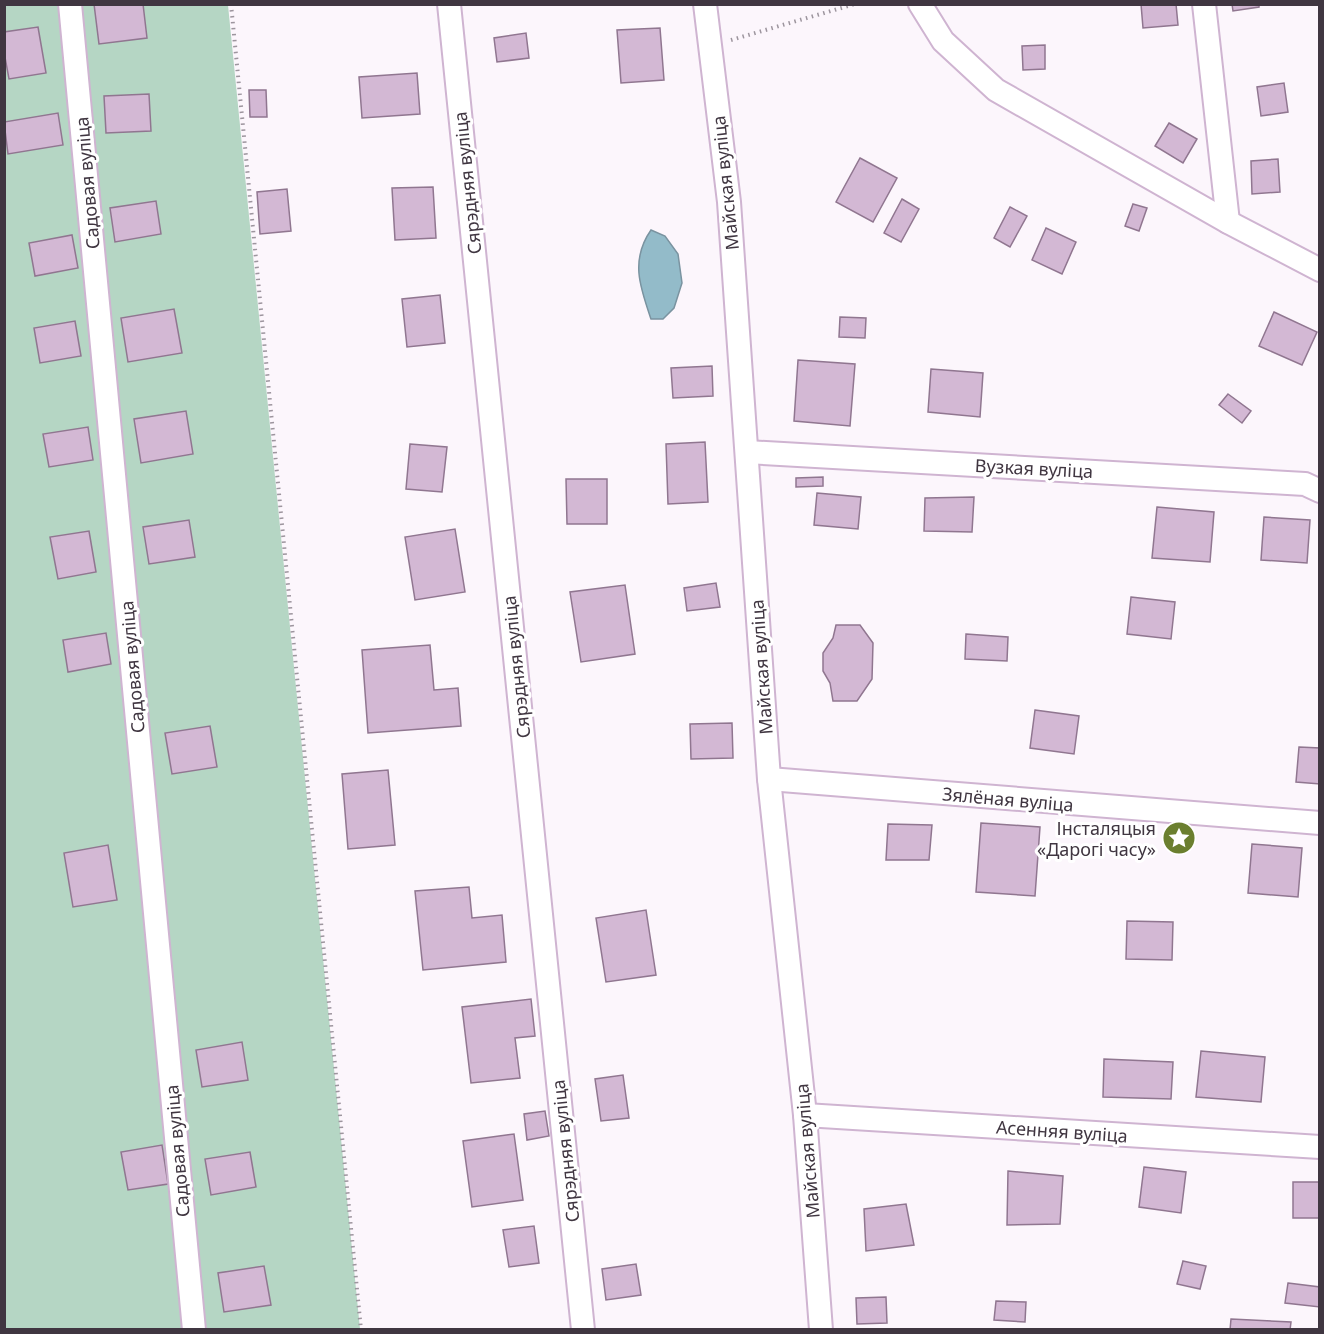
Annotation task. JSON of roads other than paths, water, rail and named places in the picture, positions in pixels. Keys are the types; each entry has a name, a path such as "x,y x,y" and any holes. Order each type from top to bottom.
{"street":[{"name":"Садовая вуліца","path":"70,4 194,1329"},
{"name":"Сярэдняя вуліца","path":"449,4 583,1329"},
{"name":"Майская вуліца","path":"705,4 729,202 769,779 805,1115 820,1329"},
{"path":"920,4 944,41 996,90 1228,222 1320,270"},
{"path":"1204,4 1228,222"},
{"name":"Вузкая вуліца","path":"747,452 1305,484 1320,492"},
{"name":"Зялёная вуліца","path":"769,779 1320,823"},
{"name":"Асенняя вуліца","path":"805,1115 1320,1147"}],"water":[{"path":"651,230 665,236 678,254 682,283 674,308 663,319 651,319 643,296 639,274 641,252"}],"place":[{"name":"Інсталяцыя «Дарогі часу»","path":"1179,838"}]}
